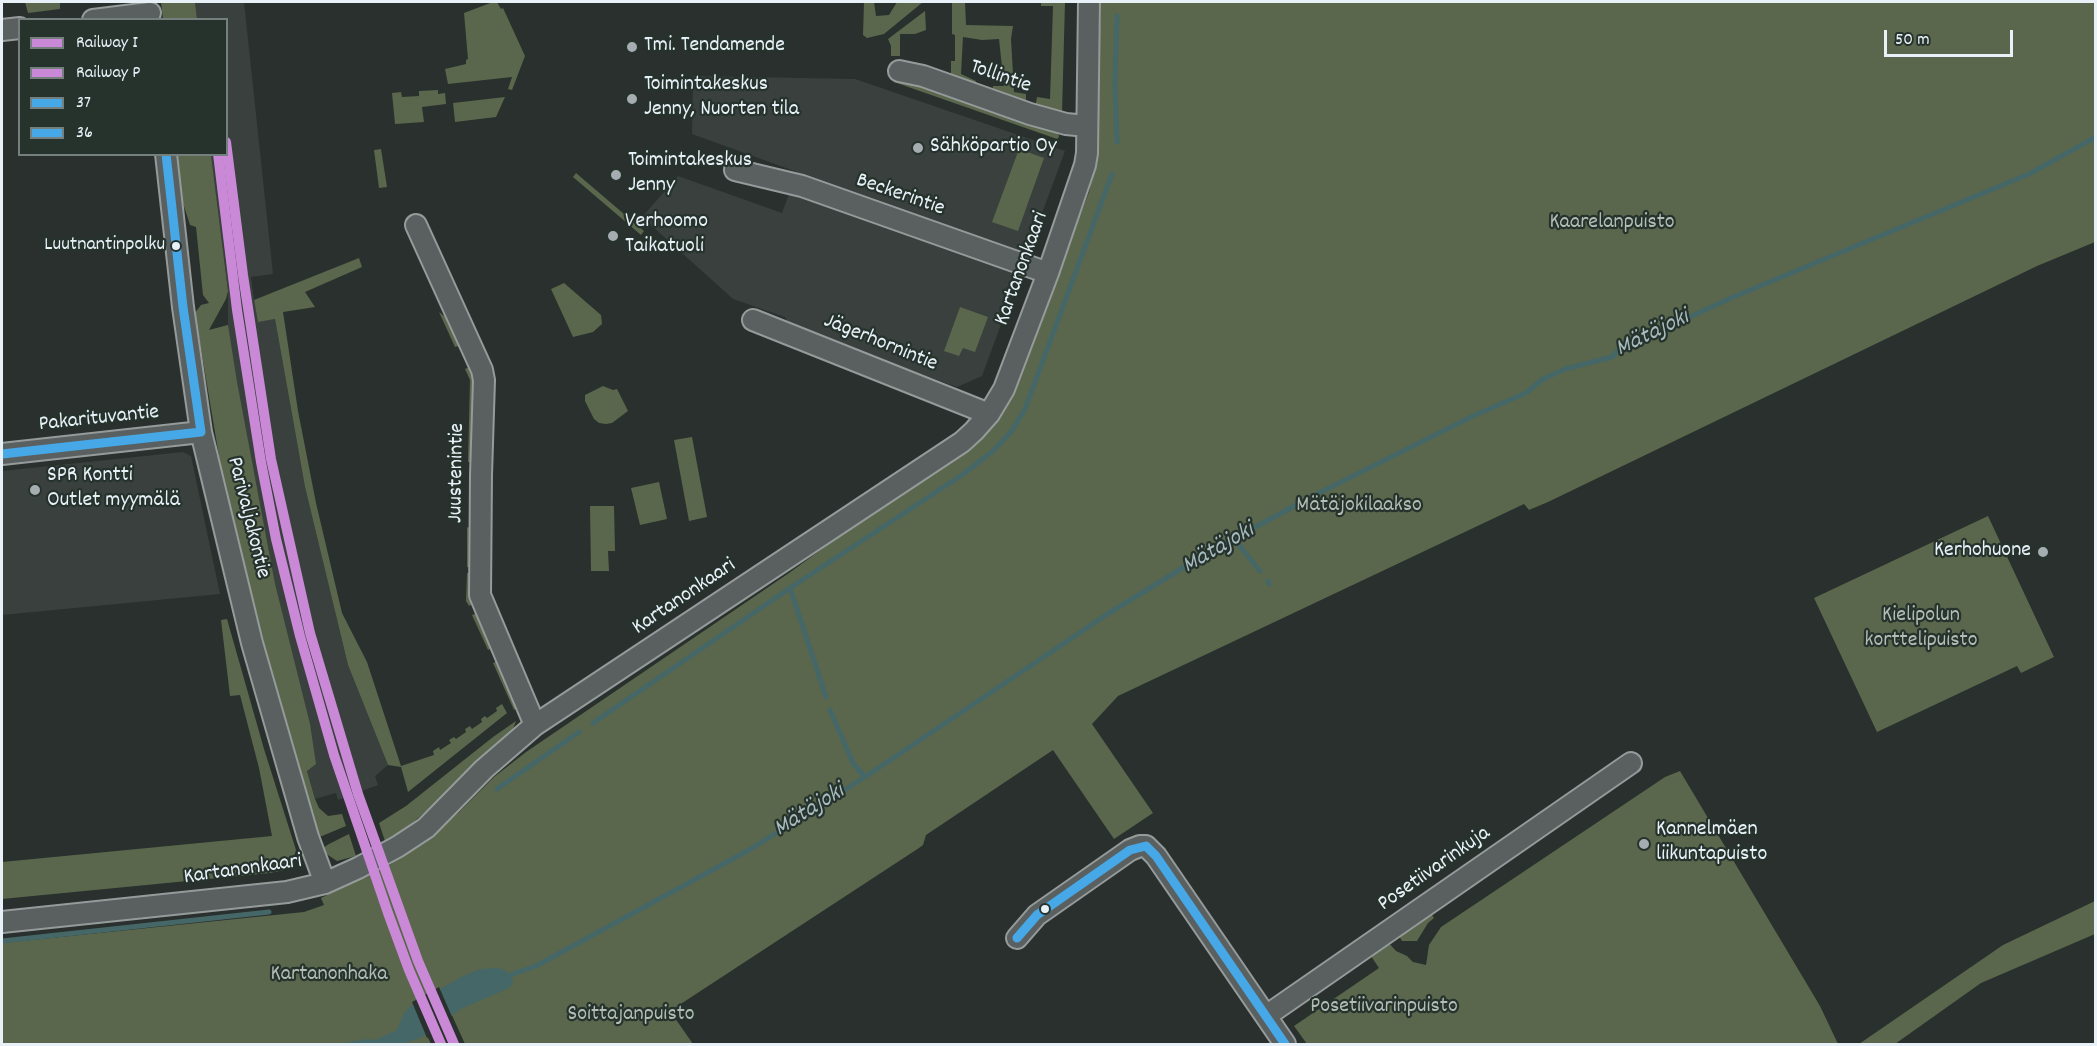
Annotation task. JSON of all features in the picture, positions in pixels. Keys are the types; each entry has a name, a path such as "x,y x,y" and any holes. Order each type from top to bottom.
{"street":[{"name":"Kartanonkaari","path":"2,922 287,892 325,883 387,852 426,828 484,769 536,725 882,493 945,454 974,431 989,414 1004,389 1048,273 1085,165 1089,2"},
{"path":"106,18 150,11"},
{"path":"2,30 18,28"},
{"name":"Tollintie","path":"899,71 922,76 1030,114 1066,124 1087,126"},
{"name":"Parivaljakontie","path":"166,156 183,307 201,432 252,643 308,837 325,883"},
{"name":"Beckerintie","path":"735,170 802,186 1048,273"},
{"name":"Juustenintie","path":"416,225 482,370 484,380 480,595 536,725"},
{"name":"Jägerhornintie","path":"753,320 989,414"},
{"name":"Pakarituvantie","path":"2,454 201,432"},
{"name":"Posetiivarinkuja","path":"1266,1016 1631,763"},
{"path":"1017,938 1036,915 1130,850 1146,846 1156,856 1285,1044"}],"shaded area":[{"path":"195,2 244,2 273,274 251,277 254,300 258,321 275,319 305,487 348,665 388,765 375,776 378,785 338,800 336,793 315,799 275,657 209,330 228,325 228,291 211,156 228,156 228,18 197,18"},
{"path":"693,76 855,79 1065,151 982,376 957,387 789,327 785,317 733,299 642,217 678,176 782,213 797,172 692,134"},
{"path":"183,452 191,456 220,594 2,615 2,471"}],"green space":[{"path":"25,2 60,2 60,9 28,13"},
{"path":"161,2 195,2 197,18 163,18"},
{"path":"497,2 501,9 503,8 525,56 512,90 508,89 512,77 448,84 445,69 466,64 468,59 464,13"},
{"path":"864,2 874,2 876,16 889,15 897,2 923,2 884,34 867,38 863,35"},
{"path":"952,2 965,2 966,25 1013,26 1011,39 1014,92 1026,94 1026,107 992,94 993,86 1004,86 999,39 982,40 963,37 961,74 976,81 974,89 951,81 951,61 955,61"},
{"path":"1041,2 1065,2 1062,113 1035,108 1037,97 1050,99 1053,6 1041,6"},
{"name":"Kaarelanpuisto","path":"1101,2 2095,2 2095,242 2037,266 1548,502 1529,510 1524,504 1118,696 1092,724 1153,813 1114,839 1053,750 926,835 923,845 919,848 670,1011 693,1044 465,1044 440,989 413,1005 431,1044 2,1044 2,943 304,912 324,905 321,898 391,864 429,838 494,777 526,752 969,448 996,420 1019,376 1089,192 1095,164"},
{"path":"925,11 926,30 915,34 900,34 900,56 891,56 888,39"},
{"path":"894,73 1058,131 1059,137 1057,139 894,82 892,77"},
{"path":"438,90 438,94 445,93 446,104 422,107 424,122 395,124 392,93 401,92 402,97 419,96 419,91"},
{"path":"505,97 496,117 455,122 453,103"},
{"path":"381,149 387,187 379,188 374,150"},
{"path":"1019,149 1044,158 1018,231 992,222"},
{"path":"177,156 211,156 228,291 209,330 228,325 275,584 310,724 316,764 307,771 319,808 328,816 342,814 346,826 322,836 318,836 289,745 256,623 222,474 195,313 201,305 209,303 203,295 196,227 190,225 182,200"},
{"path":"576,173 644,231 641,235 573,177"},
{"path":"359,258 362,267 305,292 315,307 283,312 298,411 316,503 342,613 367,662 401,766 434,755 433,751 439,747 440,750 451,743 449,740 454,737 456,739 470,726 472,729 482,722 481,719 485,716 487,718 497,711 496,708 502,704 507,713 408,792 401,767 388,765 348,665 305,487 275,319 258,322 254,300"},
{"path":"564,283 601,315 602,324 593,332 573,337 551,289"},
{"path":"960,307 988,317 975,352 963,348 959,356 944,351"},
{"path":"439,312 448,319 459,346 455,347"},
{"path":"469,367 475,379 474,462 468,462 470,380 465,369"},
{"path":"603,386 613,390 617,389 628,411 612,423 606,424 594,419 585,401 585,395"},
{"path":"692,437 707,517 689,521 674,440"},
{"path":"659,482 667,519 640,525 631,488"},
{"path":"590,506 614,506 615,551 608,551 609,571 591,571"},
{"name":"Kielipolun korttelipuisto","path":"1988,516 2054,657 2021,673 2017,666 1877,732 1814,598"},
{"path":"467,527 472,529 471,568 467,567"},
{"path":"467,573 471,573 474,603 469,606 466,601"},
{"path":"477,613 492,648 488,650 472,615"},
{"path":"227,619 296,850 292,864 284,870 270,873 2,899 2,862 272,836 259,768 240,695 230,696 221,620"},
{"path":"498,661 517,707 514,710 493,663"},
{"path":"516,721 512,732 433,805 407,828 385,841 379,823 406,806"},
{"name":"Kannelmäen liikuntapuisto","path":"1680,771 1820,1006 1838,1044 1307,1044 1294,1026 1379,968 1369,953 1387,941 1396,951 1413,962 1426,965 1429,945 1441,927 1665,777"},
{"path":"349,834 356,856 337,861 325,853 323,848"},
{"path":"2095,901 2095,934 1981,983 1895,1044 1859,1044 2003,945"},
{"path":"1430,912 1434,918 1428,923 1417,941 1402,941 1398,934"}],"water":[{"path":"480,969 505,970 514,981 509,988 461,1009 422,1037 402,1044 335,1044 375,1040 397,1030 409,1007 461,977"}],"pier":[{"path":"439,987 453,1019 427,1038 412,1002"}],"waterway":[{"path":"1117,16 1115,85 1117,142"},
{"name":"Mätäjoki","path":"510,975 536,966 749,850 865,777 1109,613 1204,555 1309,498 1475,415 1526,393 1543,379 1565,369 1612,357 1618,350 1731,298 2029,174 2096,137"},
{"path":"826,697 790,588 962,475 993,451 1011,432 1025,409 1112,174"},
{"path":"1234,539 1260,571"},
{"path":"593,723 790,588"},
{"path":"830,710 853,763 865,777"},
{"path":"497,789 579,732"},
{"path":"2,941 269,912"}],"rail line":[{"name":"P","path":"218,156 237,310 261,462 276,539 300,636 334,755 388,913 409,970 441,1044"},
{"name":"I","path":"228,156 271,459 310,633 358,794 418,961 454,1044"}],"transit line":[{"name":"37","path":"166,156 183,307 201,432"},
{"name":"37","path":"2,454 201,432"},
{"name":"36","path":"1017,938 1037,915 1130,850 1146,846 1156,856 1285,1044"}],"place":[{"name":"Tmi. Tendamende","path":"632,47"},
{"name":"Toimintakeskus Jenny, Nuorten tila","path":"632,99"},
{"name":"Sähköpartio Oy","path":"918,148"},
{"name":"Toimintakeskus Jenny","path":"616,175"},
{"name":"Verhoomo Taikatuoli","path":"613,236"},
{"name":"Luutnantinpolku","path":"176,246"},
{"name":"SPR Kontti Outlet myymälä","path":"35,490"},
{"name":"Kerhohuone","path":"2043,552"},
{"name":"Kannelmäen liikuntapuisto","path":"1644,844"}],"park label":[{"name":"Mätäjokilaakso","path":"1359,507"},
{"name":"Kartanonhaka","path":"329,976"},
{"name":"Posetiivarinpuisto","path":"1384,1008"},
{"name":"Soittajanpuisto","path":"631,1016"}]}
